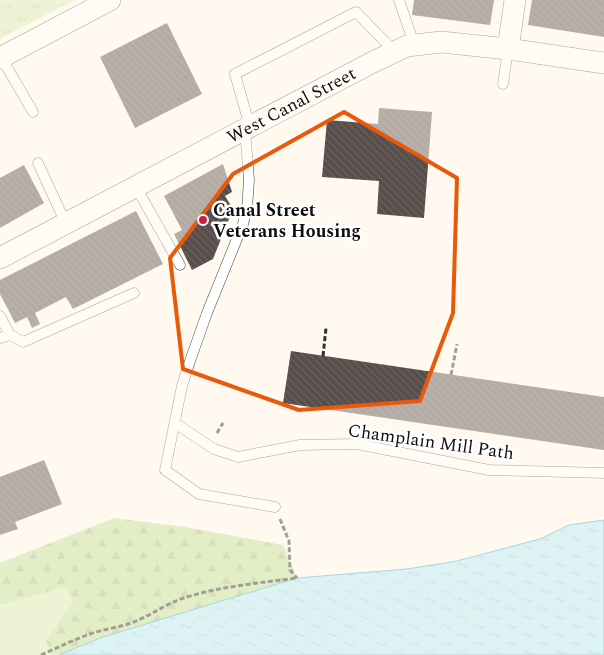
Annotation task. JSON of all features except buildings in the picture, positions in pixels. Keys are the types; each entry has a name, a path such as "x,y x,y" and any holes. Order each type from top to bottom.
{"street":[{"path":"1,58 110,0"},
{"path":"508,49 516,0"},
{"name":"West Canal Street","path":"0,258 394,51 414,44 441,42 508,49 604,63"}],"lane":[{"path":"399,0 414,44"},
{"path":"275,507 199,494 165,470 182,386 198,337 243,224 247,208 249,180 247,128 235,74 356,12 394,51"},
{"path":"503,84 508,49"},
{"path":"1,58 33,112"},
{"path":"38,163 66,224"},
{"path":"136,187 180,265"},
{"path":"0,316 5,336 23,342 134,293"},
{"name":"Champlain Mill Path","path":"175,423 214,449 238,457 300,445 356,444 489,470 604,473"}],"path":[{"path":"323,356 326,328"},
{"path":"451,375 458,344"},
{"path":"41,655 92,633 110,630 139,620 166,604 187,596 297,578 290,570 288,541 275,507"}],"highlighted area":[{"path":"344,112 457,178 453,313 420,401 299,410 183,369 170,258 233,174"}],"green space":[{"path":"0,0 75,0 0,39"},
{"path":"114,518 185,527 283,545 297,578 100,638 59,655 52,655 46,641 73,602 66,587 0,605 0,563"},
{"path":"66,587 73,602 46,641 52,655 0,655 0,605"}],"water":[{"path":"604,520 604,655 59,655 100,638 297,578 407,569 457,561 540,539 569,525"}],"place":[{"name":"Canal Street Veterans Housing","path":"203,220"}]}
